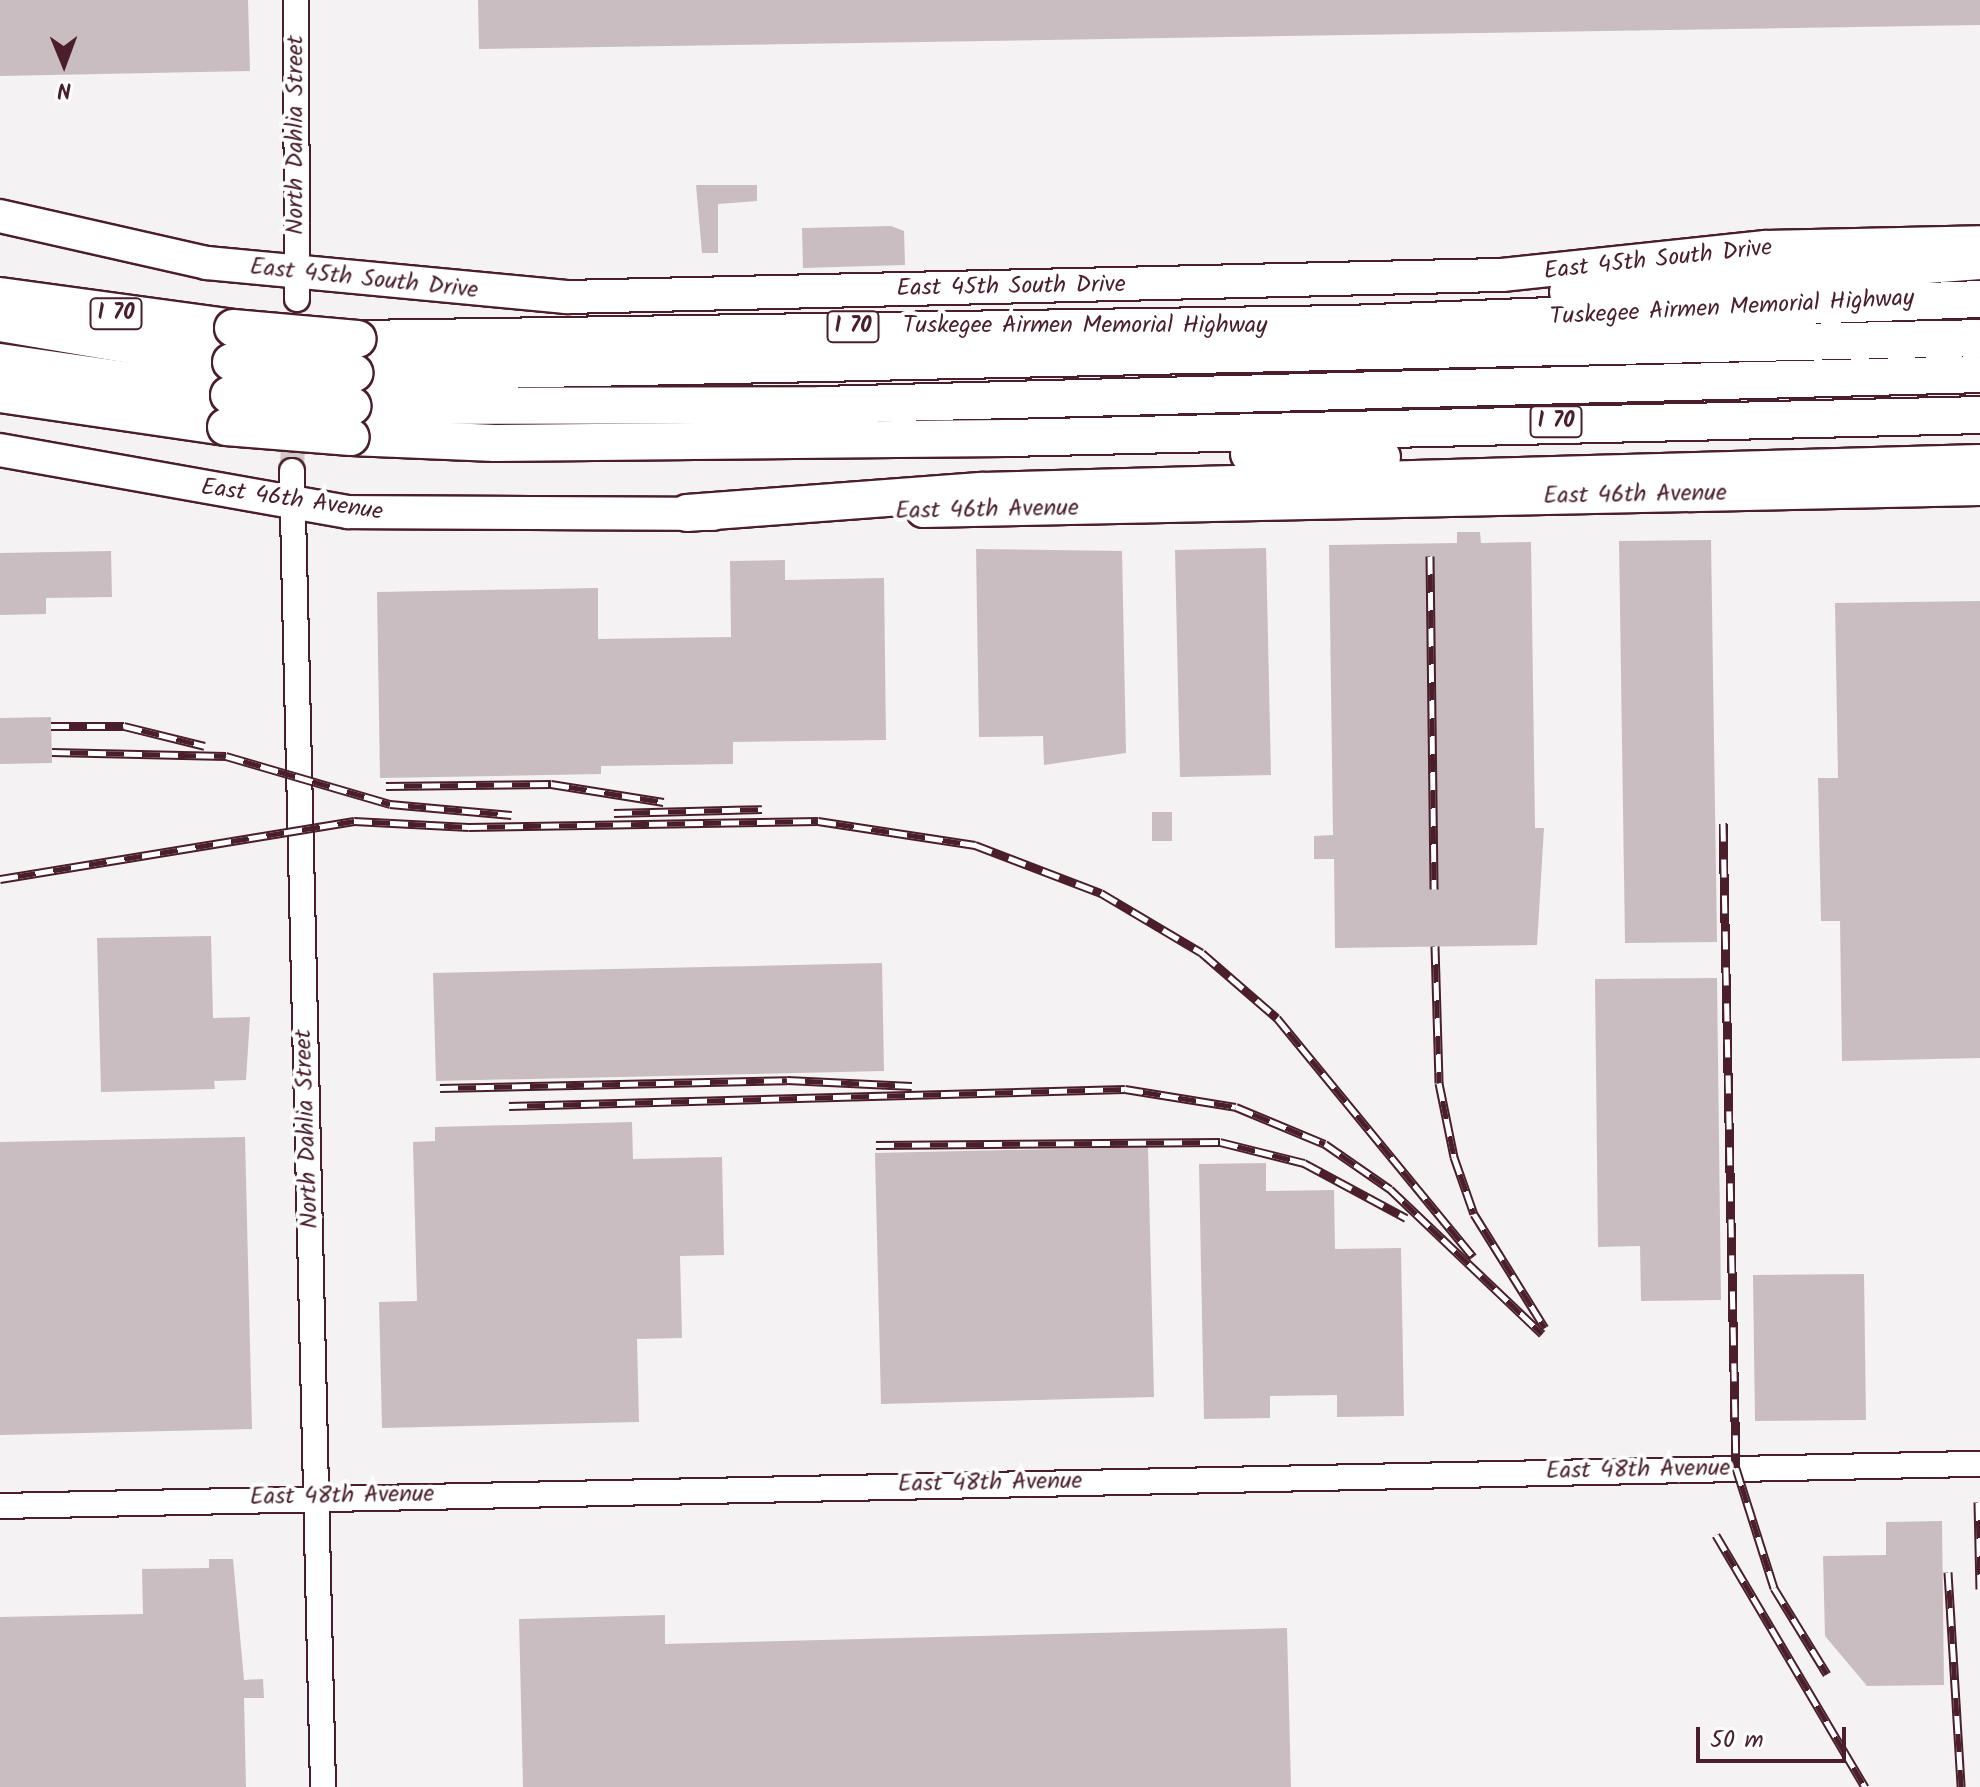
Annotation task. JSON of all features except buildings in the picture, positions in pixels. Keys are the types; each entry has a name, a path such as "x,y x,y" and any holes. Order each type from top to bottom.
{"highway":[{"path":"1349,324 1446,301 1980,261"},
{"name":"Tuskegee Airmen Memorial Highway","path":"0,296 230,378 354,389 495,443 1133,436 1980,415"},
{"name":"Tuskegee Airmen Memorial Highway","path":"0,394 230,378 354,389 1349,324 1980,299"},
{"path":"0,323 230,378"},
{"path":"354,389 1980,338"},
{"path":"0,362 230,378"},
{"path":"354,389 806,406 1980,374"},
{"path":"1133,436 1230,454 1652,468"},
{"path":"687,513 983,491 1652,468 1980,463"}],"main road":[{"name":"East 45th South Drive","path":"0,216 157,255 297,285 566,297 1487,275 1766,247 1980,242"},
{"name":"East 46th Avenue","path":"0,450 292,504 408,514 687,513 1980,489"}],"street":[{"name":"North Dahlia Street","path":"296,0 297,285"},
{"name":"North Dahlia Street","path":"292,471 323,1787"},
{"name":"East 48th Avenue","path":"0,1506 318,1496 1980,1464"}],"tunnel":[{"path":"292,471 294,418"}],"railway":[{"path":"1430,556 1434,889"},
{"path":"51,726 124,726 205,746"},
{"path":"52,752 226,756 390,804 512,815"},
{"path":"386,786 551,784 664,802"},
{"path":"614,813 762,809"},
{"path":"0,879 354,821 469,827 818,821 975,845 1101,893 1202,953 1277,1018 1473,1257"},
{"path":"1723,823 1736,1468 1774,1588 1827,1674"},
{"path":"1435,946 1439,1083 1454,1157 1474,1214 1545,1328"},
{"path":"440,1088 787,1080 912,1086"},
{"path":"509,1106 1125,1089 1236,1107 1325,1144 1390,1189 1542,1334"},
{"path":"876,1145 1220,1142 1304,1163 1406,1218"},
{"path":"1978,1502 1980,1589"},
{"path":"1716,1535 1865,1787"},
{"path":"1948,1572 1961,1787"}]}
